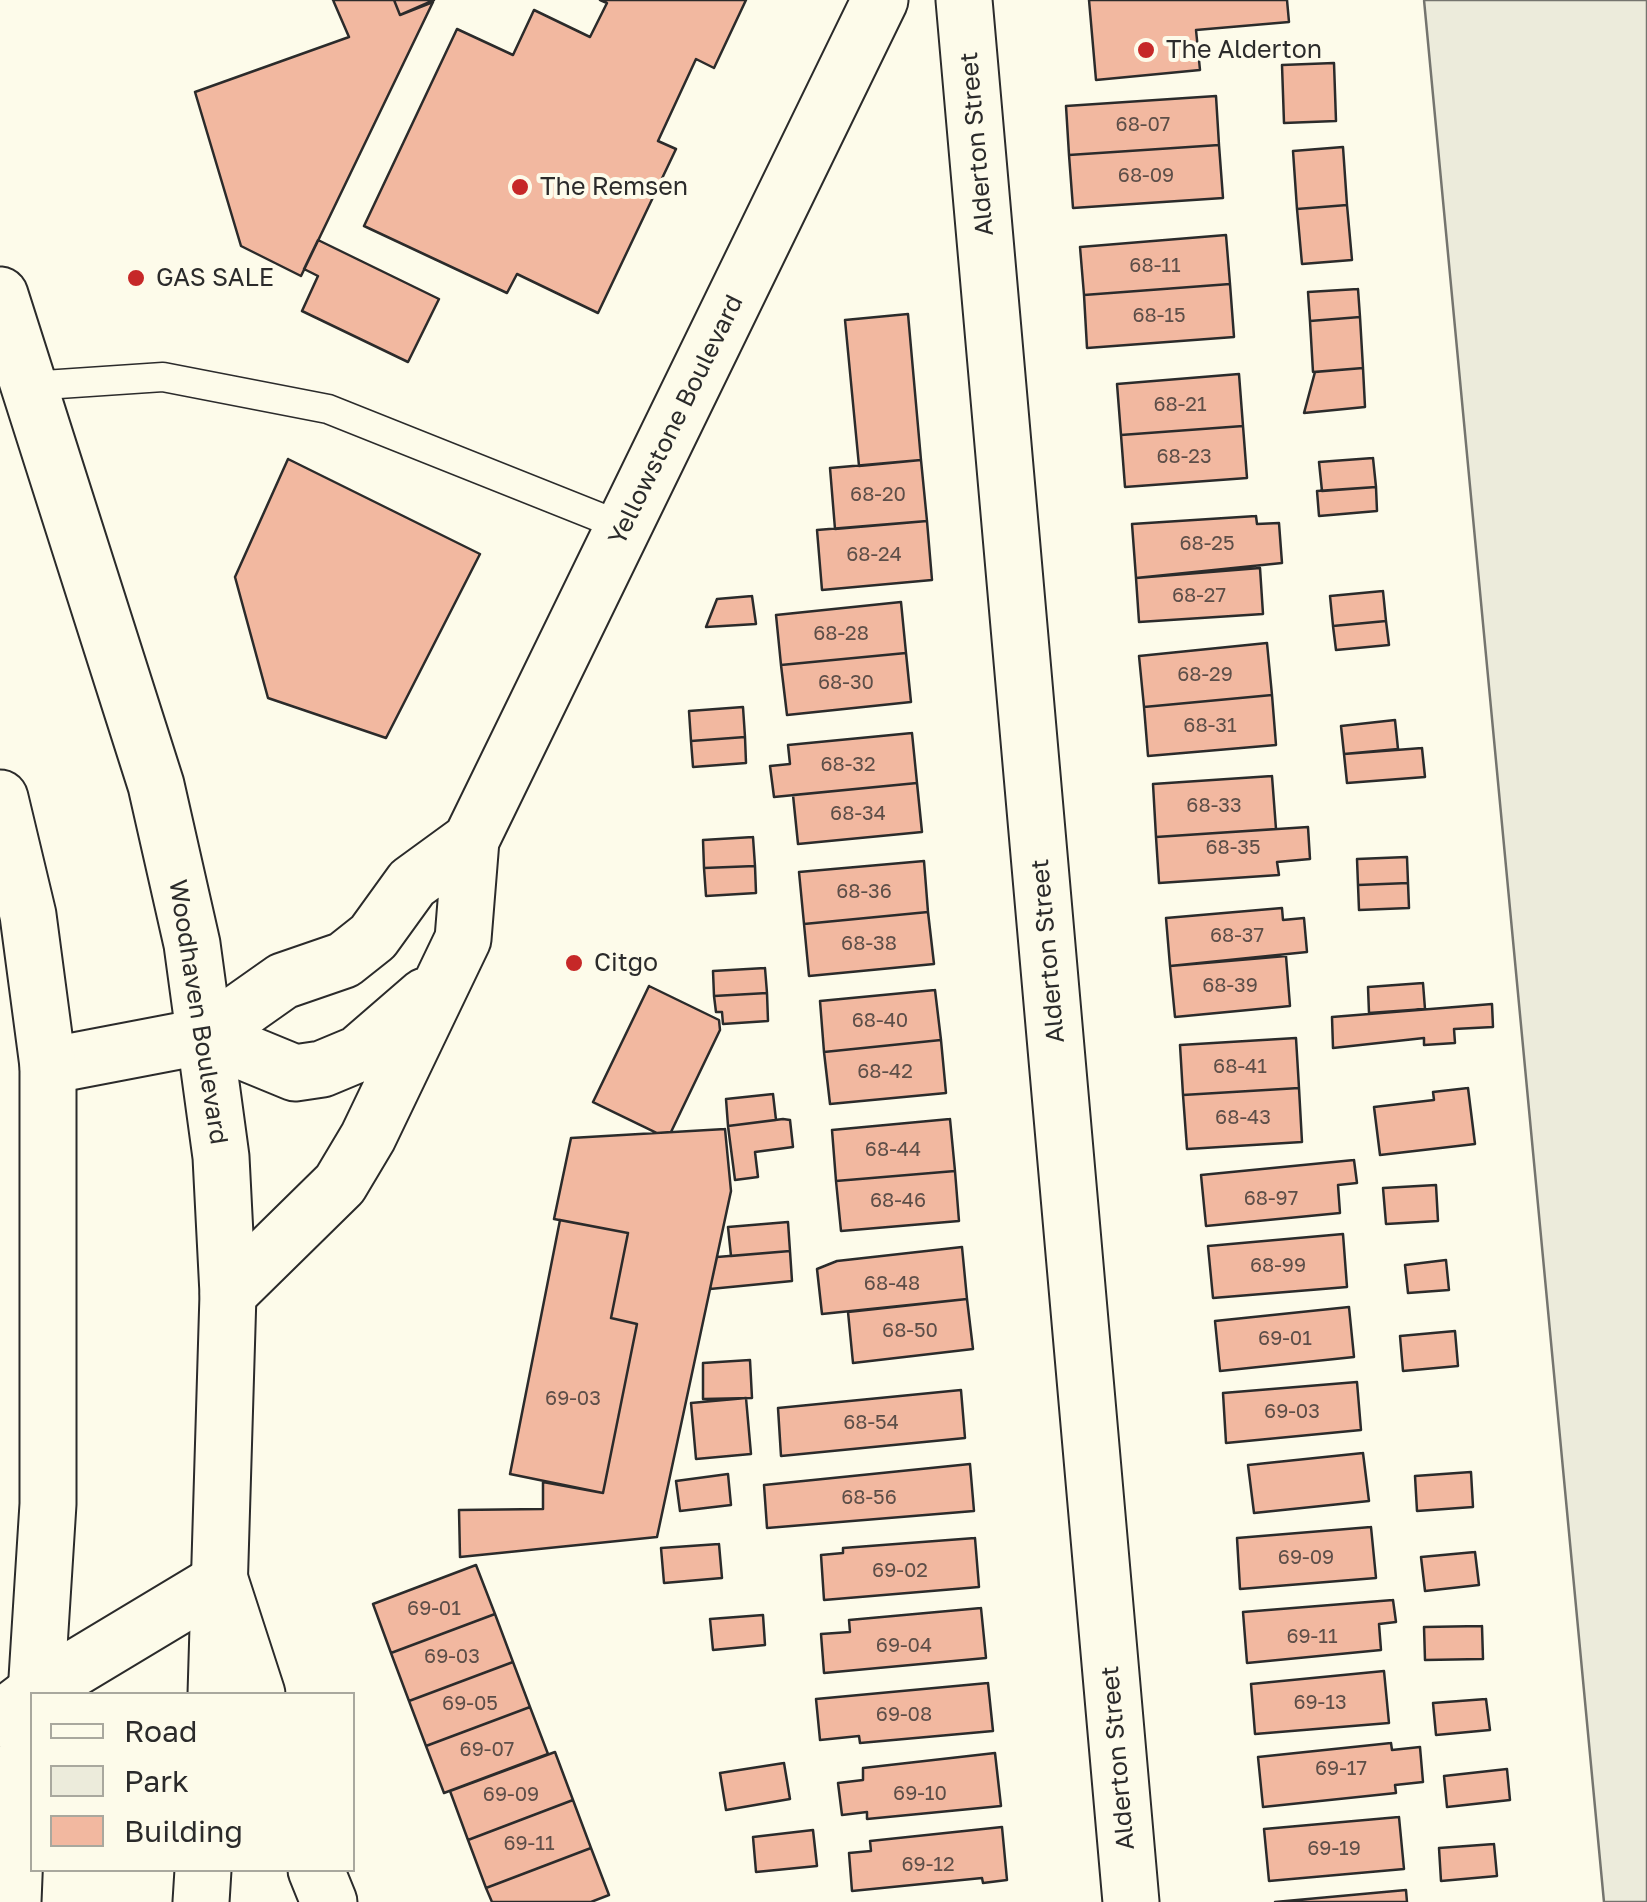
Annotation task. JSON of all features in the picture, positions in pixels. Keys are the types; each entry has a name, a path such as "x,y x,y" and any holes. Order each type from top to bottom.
{"street":[{"name":"Yellowstone Boulevard","path":"228,1294 340,1184 368,1137 463,939 472,840 880,0"},
{"name":"Alderton Street","path":"964,0 1131,1902"},
{"name":"Woodhaven Boulevard","path":"0,295 156,785 192,944 221,1157 228,1294 216,1692"},
{"path":"0,798 28,915 48,1066 48,1504 26,1706 13,1902"},
{"name":"Yellowstone Boulevard","path":"48,1066 205,1036 282,981 344,960 373,937 412,883 472,840"},
{"name":"Yellowstone Boulevard","path":"205,1036 295,1073 322,1069 358,1054 446,976"},
{"path":"48,1692 220,1581 256,1692"},
{"path":"201,1902 203,1872"},
{"path":"317,1872 328,1902"}],"lane":[{"path":"29,386 163,376 328,409 624,527"}],"green space":[{"path":"1424,0 1647,0 1647,1902 1604,1902"}],"building":[{"path":"333,0 394,0 400,15 433,2 301,276 241,246 195,92 349,37"},
{"path":"394,0 434,0 400,15"},
{"name":"The Remsen","path":"600,0 746,0 714,68 696,59 658,141 676,149 598,313 517,274 507,293 364,226 457,29 513,55 534,10 590,37 607,3"},
{"name":"The Alderton","path":"1089,0 1287,0 1289,22 1196,30 1200,70 1096,80"},
{"path":"1334,63 1336,121 1284,123 1282,65"},
{"path":"1216,96 1219,145 1069,155 1066,106"},
{"path":"1219,145 1223,198 1073,208 1069,155"},
{"path":"1343,147 1347,205 1297,209 1293,151"},
{"path":"1347,205 1352,260 1302,264 1297,209"},
{"path":"1226,235 1230,284 1084,295 1080,247"},
{"path":"318,240 439,299 408,362 302,311 318,276 304,269"},
{"path":"1230,284 1234,337 1087,348 1084,295"},
{"path":"1358,289 1360,317 1310,321 1308,292"},
{"path":"908,314 921,460 859,466 845,320"},
{"path":"1360,317 1363,368 1313,372 1310,321"},
{"path":"1363,368 1365,407 1304,413 1315,372"},
{"path":"1239,374 1243,426 1121,435 1117,384"},
{"path":"1243,426 1247,478 1125,487 1121,435"},
{"path":"1373,458 1376,487 1322,491 1319,462"},
{"path":"288,459 480,554 386,738 268,698 235,577"},
{"path":"921,460 927,521 835,529 830,468"},
{"path":"1376,487 1377,511 1319,516 1317,491"},
{"path":"1256,516 1257,524 1279,523 1282,563 1136,578 1132,524"},
{"path":"927,521 932,580 822,590 817,530"},
{"path":"1260,568 1263,614 1139,622 1136,578"},
{"path":"1383,591 1386,621 1333,626 1330,596"},
{"path":"752,596 756,624 706,627 717,599"},
{"path":"901,602 906,653 781,665 776,615"},
{"path":"1386,621 1389,645 1336,650 1333,626"},
{"path":"1267,643 1272,695 1144,707 1139,656"},
{"path":"906,653 911,702 787,715 781,665"},
{"path":"1272,695 1276,745 1148,756 1144,707"},
{"path":"743,707 745,737 691,741 689,711"},
{"path":"1395,720 1398,749 1344,754 1341,726"},
{"path":"912,733 917,783 774,797 770,766 790,764 788,745"},
{"path":"745,737 746,763 693,767 691,741"},
{"path":"1422,748 1425,777 1347,783 1344,754"},
{"path":"1272,776 1276,829 1156,837 1153,784"},
{"path":"917,783 922,832 798,844 793,795"},
{"path":"1308,827 1310,859 1277,862 1279,875 1159,883 1156,837"},
{"path":"753,837 755,866 704,868 703,840"},
{"path":"1407,857 1408,883 1358,885 1357,859"},
{"path":"924,861 928,912 804,924 799,872"},
{"path":"755,866 756,893 706,896 704,868"},
{"path":"1408,883 1409,908 1359,910 1358,885"},
{"path":"1282,908 1283,920 1304,918 1307,952 1170,966 1166,918"},
{"path":"928,912 934,964 809,976 804,924"},
{"path":"1286,956 1290,1006 1175,1017 1170,966"},
{"path":"765,968 767,993 714,996 713,971"},
{"path":"1423,983 1425,1009 1369,1013 1368,987"},
{"path":"649,986 719,1020 720,1030 671,1132 657,1133 593,1102"},
{"path":"935,990 941,1040 824,1052 820,1001"},
{"path":"767,993 768,1021 723,1024 722,1012 716,1012 714,996"},
{"path":"1492,1004 1493,1027 1454,1029 1455,1043 1424,1045 1424,1038 1333,1048 1332,1017"},
{"path":"1296,1038 1299,1088 1183,1095 1180,1045"},
{"path":"941,1040 946,1093 830,1104 824,1052"},
{"path":"1299,1088 1302,1142 1187,1149 1183,1095"},
{"path":"1468,1088 1475,1144 1380,1155 1374,1107 1434,1100 1433,1092"},
{"path":"773,1094 776,1120 728,1126 726,1099"},
{"path":"950,1119 955,1171 836,1181 832,1130"},
{"path":"790,1120 793,1147 755,1152 758,1177 735,1180 728,1126"},
{"path":"725,1129 731,1191 657,1537 460,1557 459,1510 543,1509 543,1482 603,1493 637,1324 611,1318 628,1233 554,1219 571,1138"},
{"path":"1354,1160 1357,1183 1338,1185 1340,1213 1206,1226 1201,1175"},
{"path":"955,1171 959,1221 841,1231 836,1181"},
{"path":"1436,1185 1438,1221 1386,1224 1383,1188"},
{"path":"560,1220 628,1233 611,1318 637,1324 603,1493 510,1474"},
{"path":"788,1222 790,1251 731,1256 728,1227"},
{"path":"1343,1234 1347,1287 1213,1298 1208,1246"},
{"path":"962,1247 967,1299 822,1314 817,1269 837,1261"},
{"path":"790,1251 792,1281 710,1289 717,1257"},
{"path":"1446,1260 1449,1290 1408,1293 1405,1265"},
{"path":"967,1299 973,1349 853,1363 848,1312"},
{"path":"1349,1307 1354,1357 1220,1371 1215,1321"},
{"path":"1455,1331 1458,1366 1403,1371 1400,1336"},
{"path":"750,1360 752,1398 703,1399 703,1363"},
{"path":"1357,1382 1361,1430 1226,1443 1223,1393"},
{"path":"961,1390 965,1438 781,1456 778,1408"},
{"path":"746,1398 751,1454 696,1459 691,1403"},
{"path":"1363,1453 1369,1501 1254,1513 1248,1465"},
{"path":"970,1464 974,1511 767,1528 764,1485"},
{"path":"1471,1472 1473,1507 1417,1511 1415,1476"},
{"path":"728,1474 731,1505 680,1511 676,1481"},
{"path":"1371,1527 1376,1578 1240,1589 1237,1538"},
{"path":"975,1538 979,1587 824,1600 821,1555 843,1553 843,1548"},
{"path":"719,1544 722,1578 664,1583 661,1548"},
{"path":"1475,1552 1479,1585 1425,1591 1421,1557"},
{"path":"476,1565 495,1614 391,1653 373,1604"},
{"path":"1393,1600 1396,1622 1379,1624 1381,1650 1247,1663 1243,1612"},
{"path":"981,1608 986,1658 824,1673 821,1634 850,1632 849,1620"},
{"path":"495,1614 513,1662 409,1701 391,1653"},
{"path":"763,1615 765,1645 713,1650 710,1619"},
{"path":"1482,1626 1483,1659 1425,1660 1424,1627"},
{"path":"513,1662 530,1707 426,1746 409,1701"},
{"path":"1384,1671 1389,1723 1255,1734 1251,1684"},
{"path":"988,1683 993,1731 860,1743 859,1736 820,1740 816,1699"},
{"path":"1486,1699 1490,1730 1436,1735 1433,1703"},
{"path":"530,1707 548,1754 444,1793 426,1746"},
{"path":"1391,1743 1392,1750 1420,1747 1423,1782 1395,1785 1396,1793 1263,1807 1258,1757"},
{"path":"555,1752 573,1800 468,1840 450,1791"},
{"path":"995,1753 1001,1806 867,1819 867,1812 842,1815 838,1783 863,1780 863,1768"},
{"path":"784,1763 790,1799 726,1810 720,1773"},
{"path":"1507,1769 1510,1800 1447,1807 1444,1776"},
{"path":"573,1800 591,1848 486,1888 468,1840"},
{"path":"1399,1817 1404,1869 1269,1881 1264,1829"},
{"path":"1002,1827 1007,1880 983,1883 982,1878 852,1891 849,1853 871,1851 870,1841"},
{"path":"813,1830 817,1866 756,1872 753,1837"},
{"path":"1494,1844 1497,1876 1441,1881 1439,1848"},
{"path":"591,1848 609,1895 591,1902 492,1902 486,1888"},
{"path":"1406,1890 1407,1902 1275,1902"}],"place":[{"name":"The Alderton","path":"1146,50"},
{"name":"The Remsen","path":"520,187"},
{"name":"GAS SALE","path":"136,278"},
{"name":"Citgo","path":"574,963"}]}
